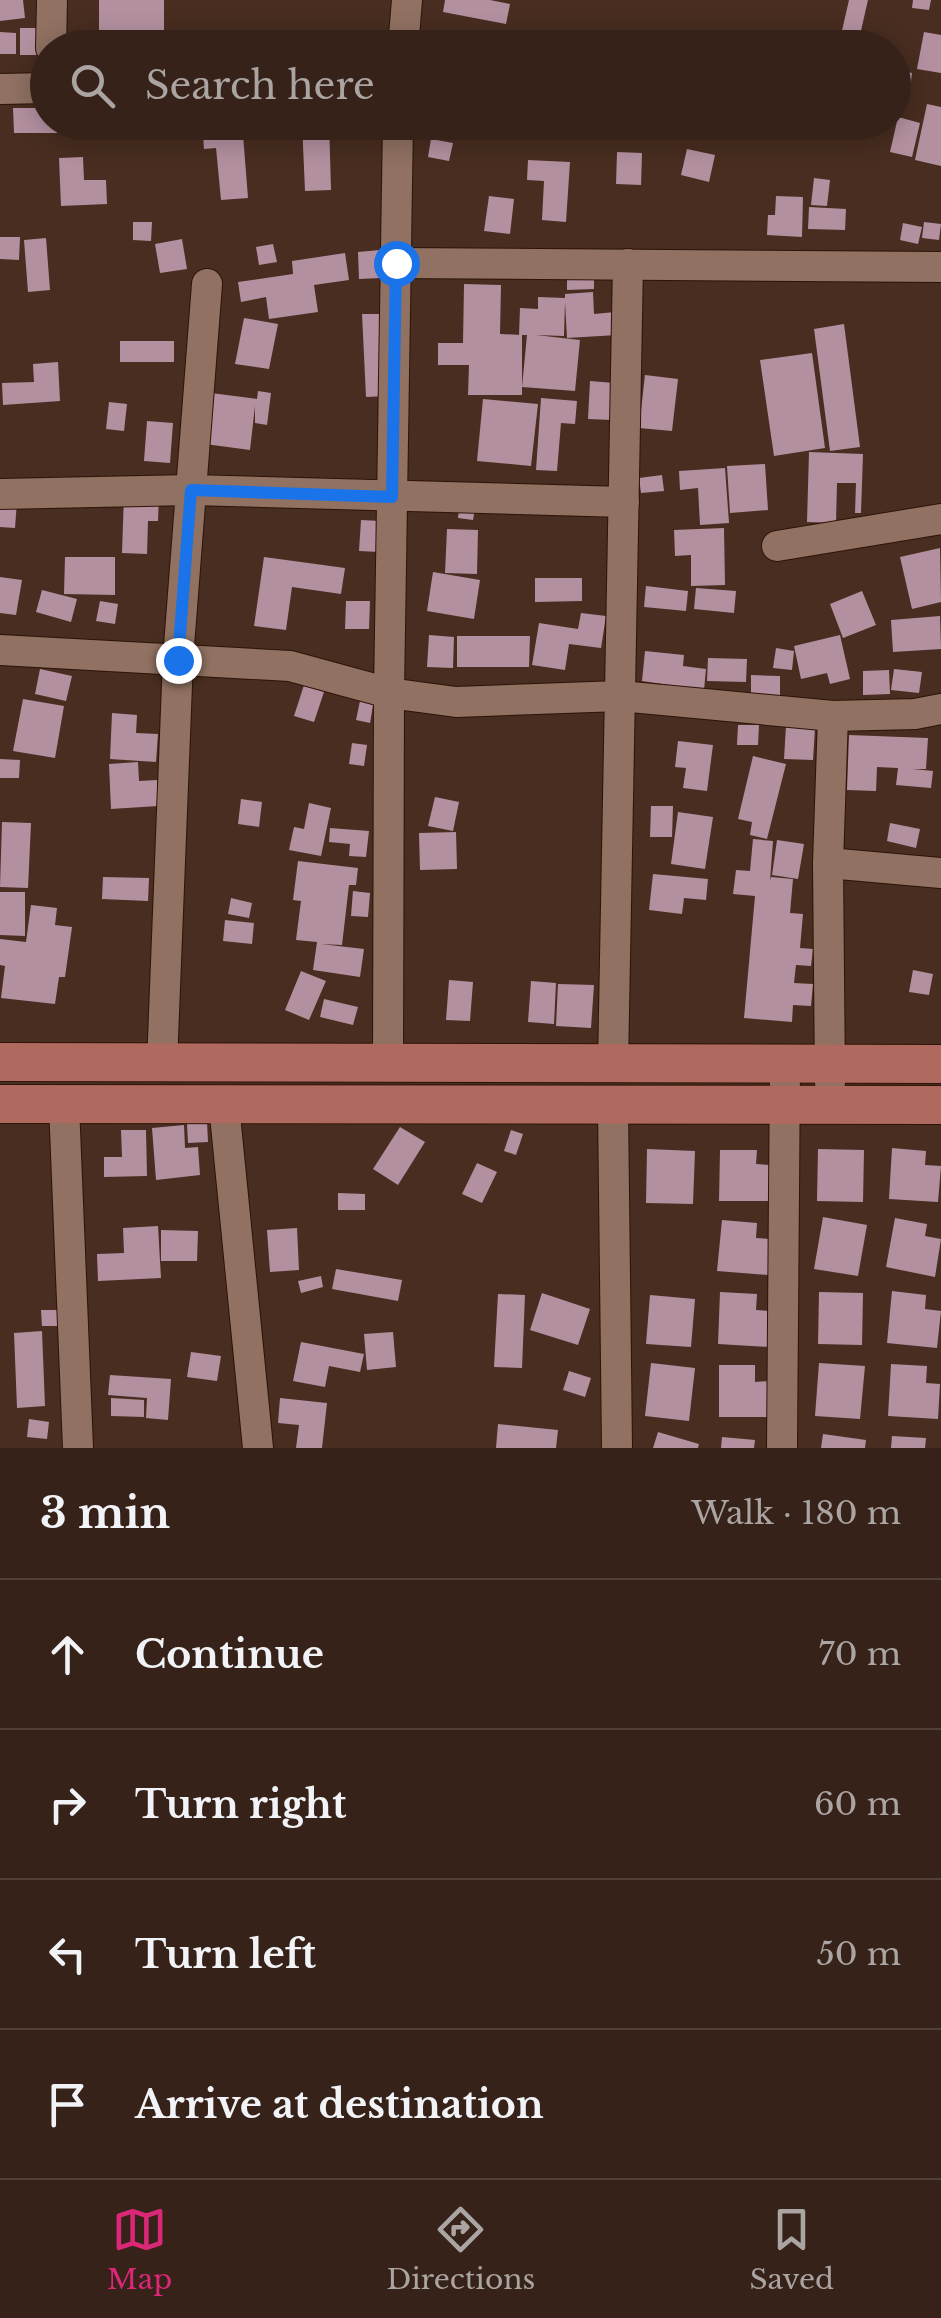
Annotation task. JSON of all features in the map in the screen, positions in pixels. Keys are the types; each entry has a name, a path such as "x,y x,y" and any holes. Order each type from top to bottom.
{"main road":[{"path":"0,1062 941,1064"},
{"path":"0,1104 941,1106"}],"street":[{"path":"51,30 52,0"},
{"path":"404,30 407,0"},
{"path":"0,88 30,88"},
{"path":"388,1063 398,140"},
{"path":"396,263 941,267"},
{"path":"613,1064 628,264"},
{"path":"162,1064 178,660 207,284"},
{"path":"0,494 191,490 624,502"},
{"path":"777,546 941,518"},
{"path":"0,650 290,666 390,693 456,702 620,696 833,716 915,714 941,709"},
{"path":"829,1106 828,863 833,716"},
{"path":"828,863 941,872"},
{"path":"782,1448 785,1064"},
{"path":"64,1104 78,1448"},
{"path":"224,1105 258,1448"},
{"path":"613,1106 617,1448"}],"building":[{"path":"0,0 23,0 25,18 0,21"},
{"path":"99,0 164,0 164,30 99,30"},
{"path":"445,0 510,4 506,24 443,12"},
{"path":"849,0 868,0 861,30 842,30"},
{"path":"913,0 931,0 929,10 912,8"},
{"path":"20,28 46,28 30,30 30,55 20,55"},
{"path":"0,32 16,33 16,54 0,54"},
{"path":"924,32 941,35 941,73 917,69"},
{"path":"927,104 941,107 941,166 915,160"},
{"path":"13,108 30,108 30,133 14,133"},
{"path":"911,121 920,123 912,157 890,152 893,140 911,140"},
{"path":"203,140 243,140 248,198 221,200 216,148 204,149"},
{"path":"303,140 330,140 331,190 305,191"},
{"path":"431,140 453,143 449,161 428,157"},
{"path":"687,149 715,155 709,182 681,175"},
{"path":"617,152 642,153 641,185 616,184"},
{"path":"83,157 84,180 106,180 107,204 61,206 59,158"},
{"path":"528,160 570,162 566,222 542,220 544,181 527,180"},
{"path":"814,178 830,180 827,206 811,205"},
{"path":"489,196 514,199 510,234 484,231"},
{"path":"776,196 803,197 802,237 767,235 768,215 775,215"},
{"path":"809,207 846,209 845,230 808,229"},
{"path":"133,222 152,222 151,241 133,240"},
{"path":"924,222 941,224 939,240 922,238"},
{"path":"903,223 922,227 918,244 900,240"},
{"path":"0,237 20,237 19,260 0,259"},
{"path":"46,238 50,290 28,292 24,240"},
{"path":"182,239 187,269 160,273 155,244"},
{"path":"273,244 277,262 259,265 256,247"},
{"path":"380,250 381,278 359,279 358,252"},
{"path":"345,253 349,280 314,285 318,312 269,319 266,297 241,302 238,282 293,274 292,261"},
{"path":"567,278 594,278 594,289 567,290"},
{"path":"464,284 501,285 500,334 522,335 522,395 468,395 469,365 438,365 438,343 463,343"},
{"path":"593,292 594,314 615,312 617,335 567,338 565,302 564,336 536,335 580,340 575,391 522,387 527,335 519,335 520,308 538,309 538,297 565,298 565,294"},
{"path":"362,314 384,314 387,396 366,397"},
{"path":"244,318 278,324 269,369 235,364"},
{"path":"844,324 860,447 830,451 814,329"},
{"path":"120,341 174,341 174,362 120,362"},
{"path":"812,353 825,448 774,456 760,360"},
{"path":"58,362 60,401 3,405 2,383 34,382 33,364"},
{"path":"645,375 678,379 672,431 639,428"},
{"path":"590,381 614,383 612,420 588,419"},
{"path":"258,391 271,393 267,425 255,423 255,406 250,450 205,444 211,393 257,399"},
{"path":"541,398 577,401 575,424 561,423 557,471 536,470"},
{"path":"483,399 538,404 531,466 477,461"},
{"path":"109,402 127,404 124,431 106,429"},
{"path":"147,421 173,423 170,463 144,461"},
{"path":"809,452 863,454 861,513 855,513 856,483 837,483 836,523 807,522"},
{"path":"765,464 768,510 730,513 727,466"},
{"path":"725,468 729,523 700,525 698,488 680,490 679,471"},
{"path":"662,475 664,491 641,493 639,478"},
{"path":"124,494 159,495 158,521 148,521 147,554 122,553"},
{"path":"460,499 476,502 473,520 458,518"},
{"path":"0,500 17,501 15,528 0,527"},
{"path":"361,520 380,521 379,552 359,551"},
{"path":"724,528 725,585 691,586 691,555 675,556 674,530"},
{"path":"447,529 478,530 477,574 445,573"},
{"path":"940,548 941,602 912,609 900,557"},
{"path":"65,557 115,557 115,595 64,594"},
{"path":"264,557 345,568 341,594 292,587 286,630 254,626"},
{"path":"433,572 480,580 474,619 427,611"},
{"path":"0,577 22,580 16,615 0,613"},
{"path":"535,578 582,578 582,601 535,602"},
{"path":"646,586 688,591 686,611 644,607"},
{"path":"696,588 736,591 734,613 694,609"},
{"path":"42,590 77,599 71,622 36,612"},
{"path":"862,591 876,625 843,638 830,604"},
{"path":"100,601 118,604 115,624 96,621"},
{"path":"346,601 370,601 369,629 345,629"},
{"path":"581,613 606,616 601,648 569,644 565,670 532,665 539,623 578,629"},
{"path":"940,616 941,649 893,652 891,620"},
{"path":"429,635 454,637 453,668 427,667"},
{"path":"840,635 850,679 830,684 827,673 801,679 794,646"},
{"path":"457,636 530,636 529,667 457,667"},
{"path":"776,648 794,651 792,670 773,668"},
{"path":"645,651 684,655 683,666 706,669 704,690 642,681"},
{"path":"708,658 747,659 746,682 707,681"},
{"path":"40,669 72,676 66,701 35,694"},
{"path":"894,669 922,672 919,693 891,690"},
{"path":"889,670 890,694 863,695 863,671"},
{"path":"751,675 780,676 780,696 751,696"},
{"path":"304,685 324,692 314,722 294,716"},
{"path":"361,696 374,699 370,723 356,720"},
{"path":"23,699 64,706 55,758 13,751"},
{"path":"112,713 137,715 136,733 158,734 156,762 110,759"},
{"path":"738,725 759,725 758,745 737,745"},
{"path":"786,726 815,728 813,760 784,759"},
{"path":"849,735 928,738 926,769 913,769 933,771 931,788 896,785 898,768 877,767 876,791 847,790"},
{"path":"678,741 713,745 707,791 683,788 686,768 675,767"},
{"path":"352,743 367,745 364,766 349,764"},
{"path":"753,756 786,764 767,839 750,835 752,822 738,819"},
{"path":"0,759 20,760 19,778 0,778"},
{"path":"138,762 139,781 157,780 158,806 111,809 109,764"},
{"path":"435,797 459,802 453,831 428,826"},
{"path":"241,799 262,802 259,827 238,824"},
{"path":"309,803 331,808 321,856 289,850 294,827 304,829"},
{"path":"651,806 673,806 672,837 650,837"},
{"path":"678,812 713,817 705,869 671,864"},
{"path":"2,822 31,823 28,888 0,887"},
{"path":"890,823 920,829 916,848 887,841"},
{"path":"330,828 369,831 366,857 349,856 350,844 329,842"},
{"path":"456,832 457,869 420,870 419,833"},
{"path":"753,839 773,841 770,881 771,877 793,879 790,913 803,914 800,948 813,949 811,966 796,965 794,983 813,984 811,1006 793,1005 792,1022 744,1018 755,896 733,894 736,870 750,871"},
{"path":"777,840 804,844 798,879 772,875"},
{"path":"298,861 358,868 356,885 349,885 342,945 321,944 364,949 360,977 313,970 317,942 296,940 301,901 293,900"},
{"path":"653,874 708,879 706,900 684,898 682,914 649,910"},
{"path":"103,877 149,878 148,901 102,899"},
{"path":"353,891 370,893 368,917 351,916"},
{"path":"0,892 25,892 25,936 0,935"},
{"path":"231,898 252,903 249,918 228,914"},
{"path":"31,905 57,908 55,925 72,927 65,977 59,977 55,1004 1,998 5,966 0,965 0,939 26,942"},
{"path":"225,920 254,923 252,944 223,941"},
{"path":"913,970 933,974 929,995 909,992"},
{"path":"301,971 326,981 309,1020 285,1010"},
{"path":"449,980 473,982 470,1021 446,1020"},
{"path":"531,981 556,983 554,1024 528,1022"},
{"path":"558,984 594,985 591,1028 556,1026"},
{"path":"324,999 358,1007 353,1025 320,1017"},
{"path":"207,1122 208,1142 188,1143 187,1124"},
{"path":"184,1125 185,1148 198,1147 200,1175 156,1180 152,1128"},
{"path":"400,1127 425,1142 398,1185 373,1169"},
{"path":"121,1130 146,1130 147,1176 104,1177 104,1157 122,1157"},
{"path":"511,1130 523,1134 516,1155 504,1151"},
{"path":"892,1148 926,1151 925,1165 941,1166 938,1202 889,1199"},
{"path":"647,1149 695,1151 693,1204 646,1203"},
{"path":"818,1149 864,1150 863,1202 817,1201"},
{"path":"720,1150 757,1150 756,1164 770,1165 770,1201 719,1201"},
{"path":"477,1163 497,1172 482,1203 462,1194"},
{"path":"338,1193 365,1194 365,1210 338,1210"},
{"path":"823,1217 867,1225 858,1276 814,1269"},
{"path":"895,1218 927,1224 925,1236 941,1239 935,1277 886,1267"},
{"path":"722,1220 757,1223 756,1238 772,1239 768,1275 717,1271"},
{"path":"158,1226 161,1278 98,1281 97,1254 124,1253 123,1228"},
{"path":"297,1228 299,1270 270,1272 267,1230"},
{"path":"161,1230 198,1231 197,1261 161,1261"},
{"path":"336,1269 402,1280 398,1301 332,1289"},
{"path":"321,1276 323,1287 301,1293 298,1281"},
{"path":"892,1291 926,1295 925,1309 941,1311 937,1348 887,1343"},
{"path":"720,1292 757,1294 756,1310 771,1311 769,1347 718,1344"},
{"path":"819,1292 863,1293 862,1345 818,1344"},
{"path":"542,1293 590,1309 578,1345 530,1330"},
{"path":"498,1294 525,1295 522,1368 494,1367"},
{"path":"650,1295 695,1299 691,1347 646,1344"},
{"path":"41,1310 57,1310 57,1326 42,1326"},
{"path":"42,1331 45,1406 17,1408 14,1333"},
{"path":"393,1332 396,1367 367,1370 364,1334"},
{"path":"301,1342 364,1354 360,1372 329,1366 325,1387 293,1381"},
{"path":"191,1352 221,1356 217,1381 187,1377"},
{"path":"651,1363 695,1368 689,1421 645,1416"},
{"path":"819,1363 865,1366 860,1419 815,1416"},
{"path":"891,1364 927,1366 926,1383 940,1384 938,1419 888,1416"},
{"path":"719,1365 755,1365 755,1382 769,1381 769,1417 719,1417"},
{"path":"569,1371 591,1378 585,1397 563,1390"},
{"path":"110,1375 171,1379 168,1420 146,1418 147,1398 108,1395"},
{"path":"111,1398 144,1400 144,1417 111,1416"},
{"path":"280,1398 327,1403 322,1448 296,1448 299,1425 278,1423"},
{"path":"29,1419 49,1422 47,1439 27,1437"},
{"path":"498,1424 558,1430 556,1448 496,1448"},
{"path":"658,1432 699,1444 698,1448 653,1448"},
{"path":"823,1434 866,1440 865,1448 821,1448"},
{"path":"892,1436 926,1438 925,1448 891,1448"},
{"path":"722,1437 755,1440 754,1448 721,1448"}],"route":[{"path":"178,660 191,490 392,497 396,263"}]}
